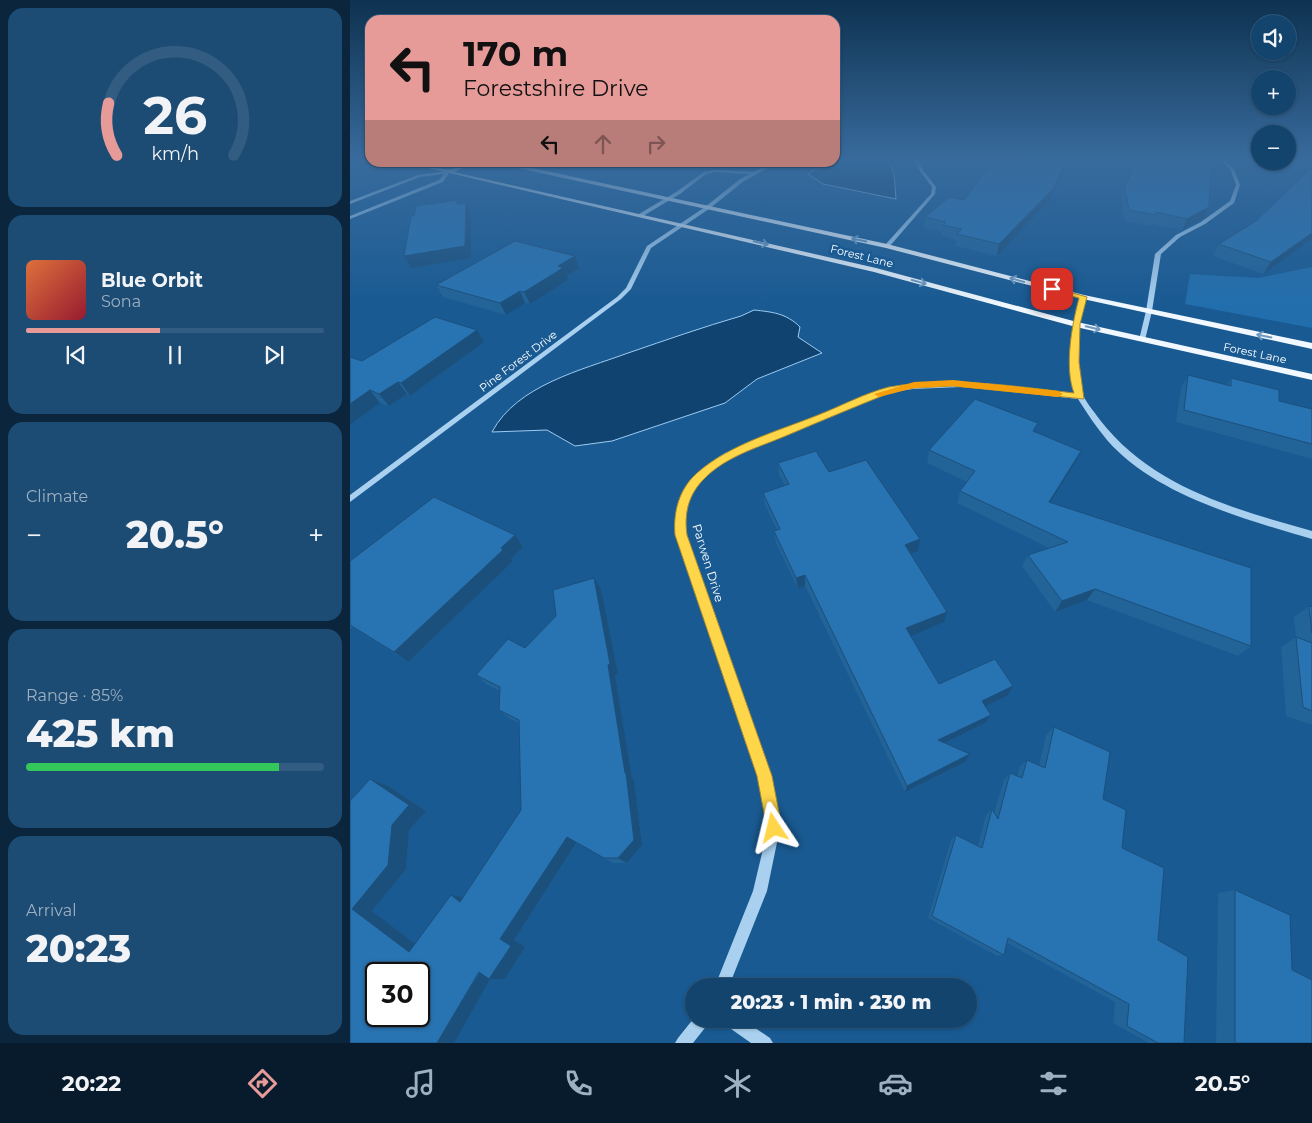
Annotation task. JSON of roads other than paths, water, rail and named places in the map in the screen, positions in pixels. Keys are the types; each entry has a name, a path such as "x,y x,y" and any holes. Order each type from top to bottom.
{"main road":[{"name":"Forest Lane","path":"613,209 876,270 1142,340 1312,377"},
{"name":"Forest Lane","path":"710,209 887,246 1083,297 1312,346"}],"street":[{"path":"350,218 373,209"},
{"path":"641,215 652,209"},
{"name":"Pine Forest Drive","path":"350,499 619,298 628,289 648,247 680,224 706,209"},
{"path":"887,246 920,209"},
{"path":"1142,340 1150,311 1158,254 1178,236 1203,223 1223,209"},
{"path":"1083,297 1076,324 1076,386 1080,396 1103,433 1133,460 1174,486 1243,515 1312,536"},
{"name":"Parwen Drive","path":"725,978 760,891 774,828 765,776 681,535 679,520 682,505 690,490 700,476 731,454 889,390 914,385 953,383 1080,396"},
{"path":"683,1043 696,1028"},
{"path":"742,1028 765,1043"}]}
